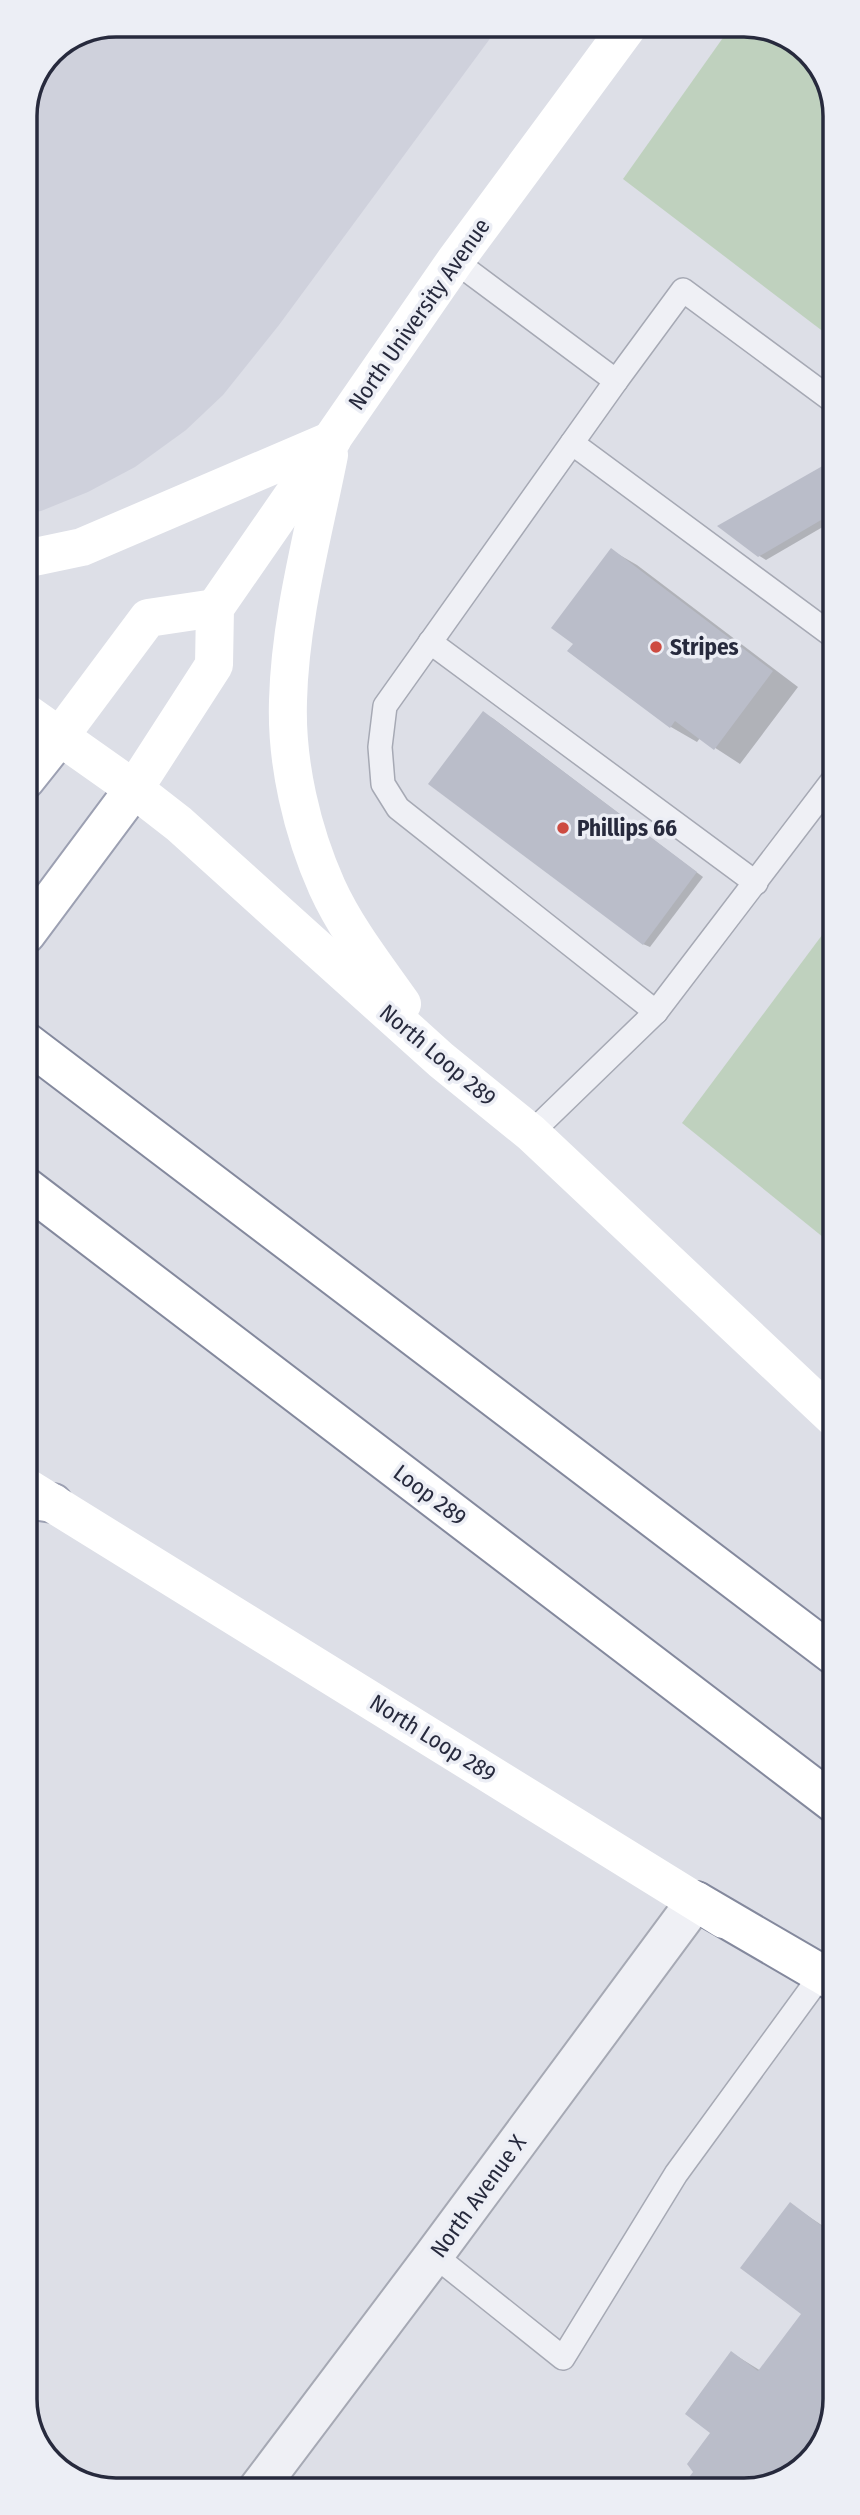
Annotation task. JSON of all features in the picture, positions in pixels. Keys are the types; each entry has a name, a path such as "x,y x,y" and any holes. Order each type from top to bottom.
{"main road":[{"name":"North University Avenue","path":"215,608 455,261 620,37"},
{"path":"37,556 82,547 332,440"},
{"path":"332,440 295,625 288,702 292,760 306,827 328,888 363,949 441,1060"},
{"path":"37,766 148,618 215,608 214,665 134,789 37,919"},
{"name":"North Loop 289","path":"37,720 179,824 441,1060 531,1133 823,1408"},
{"path":"37,1051 823,1648"},
{"name":"Loop 289","path":"37,1195 823,1795"},
{"name":"North Loop 289","path":"37,1497 696,1900 823,1983"}],"street":[{"name":"North Avenue X","path":"266,2478 435,2255 696,1900"}],"lane":[{"path":"455,261 616,382"},
{"path":"656,1012 398,808 383,784 380,747 385,706 683,290 823,394"},
{"path":"572,443 823,629"},
{"path":"430,642 755,883"},
{"path":"531,1133 656,1012 823,793"},
{"path":"435,2255 563,2358 676,2174 823,1994"}],"shaded area":[{"path":"115,37 491,37 279,325 223,395 186,430 135,467 88,492 37,512 37,115 43,85 60,60 85,43"}],"green space":[{"path":"724,37 760,38 792,53 810,72 823,105 823,331 623,179"},
{"path":"823,934 823,1237 682,1123"}],"building":[{"path":"823,466 823,519 758,557 717,526"},
{"name":"Stripes","path":"611,548 773,671 714,750 675,721 670,728 567,651 573,644 551,628"},
{"name":"Phillips 66","path":"483,711 697,872 643,945 428,784"},
{"path":"790,2202 823,2227 823,2410 819,2425 807,2447 796,2459 779,2470 755,2478 688,2478 693,2472 687,2464 710,2433 685,2414 731,2351 758,2371 801,2314 740,2268"}],"place":[{"name":"Stripes","path":"656,647"},
{"name":"Phillips 66","path":"563,828"}]}
